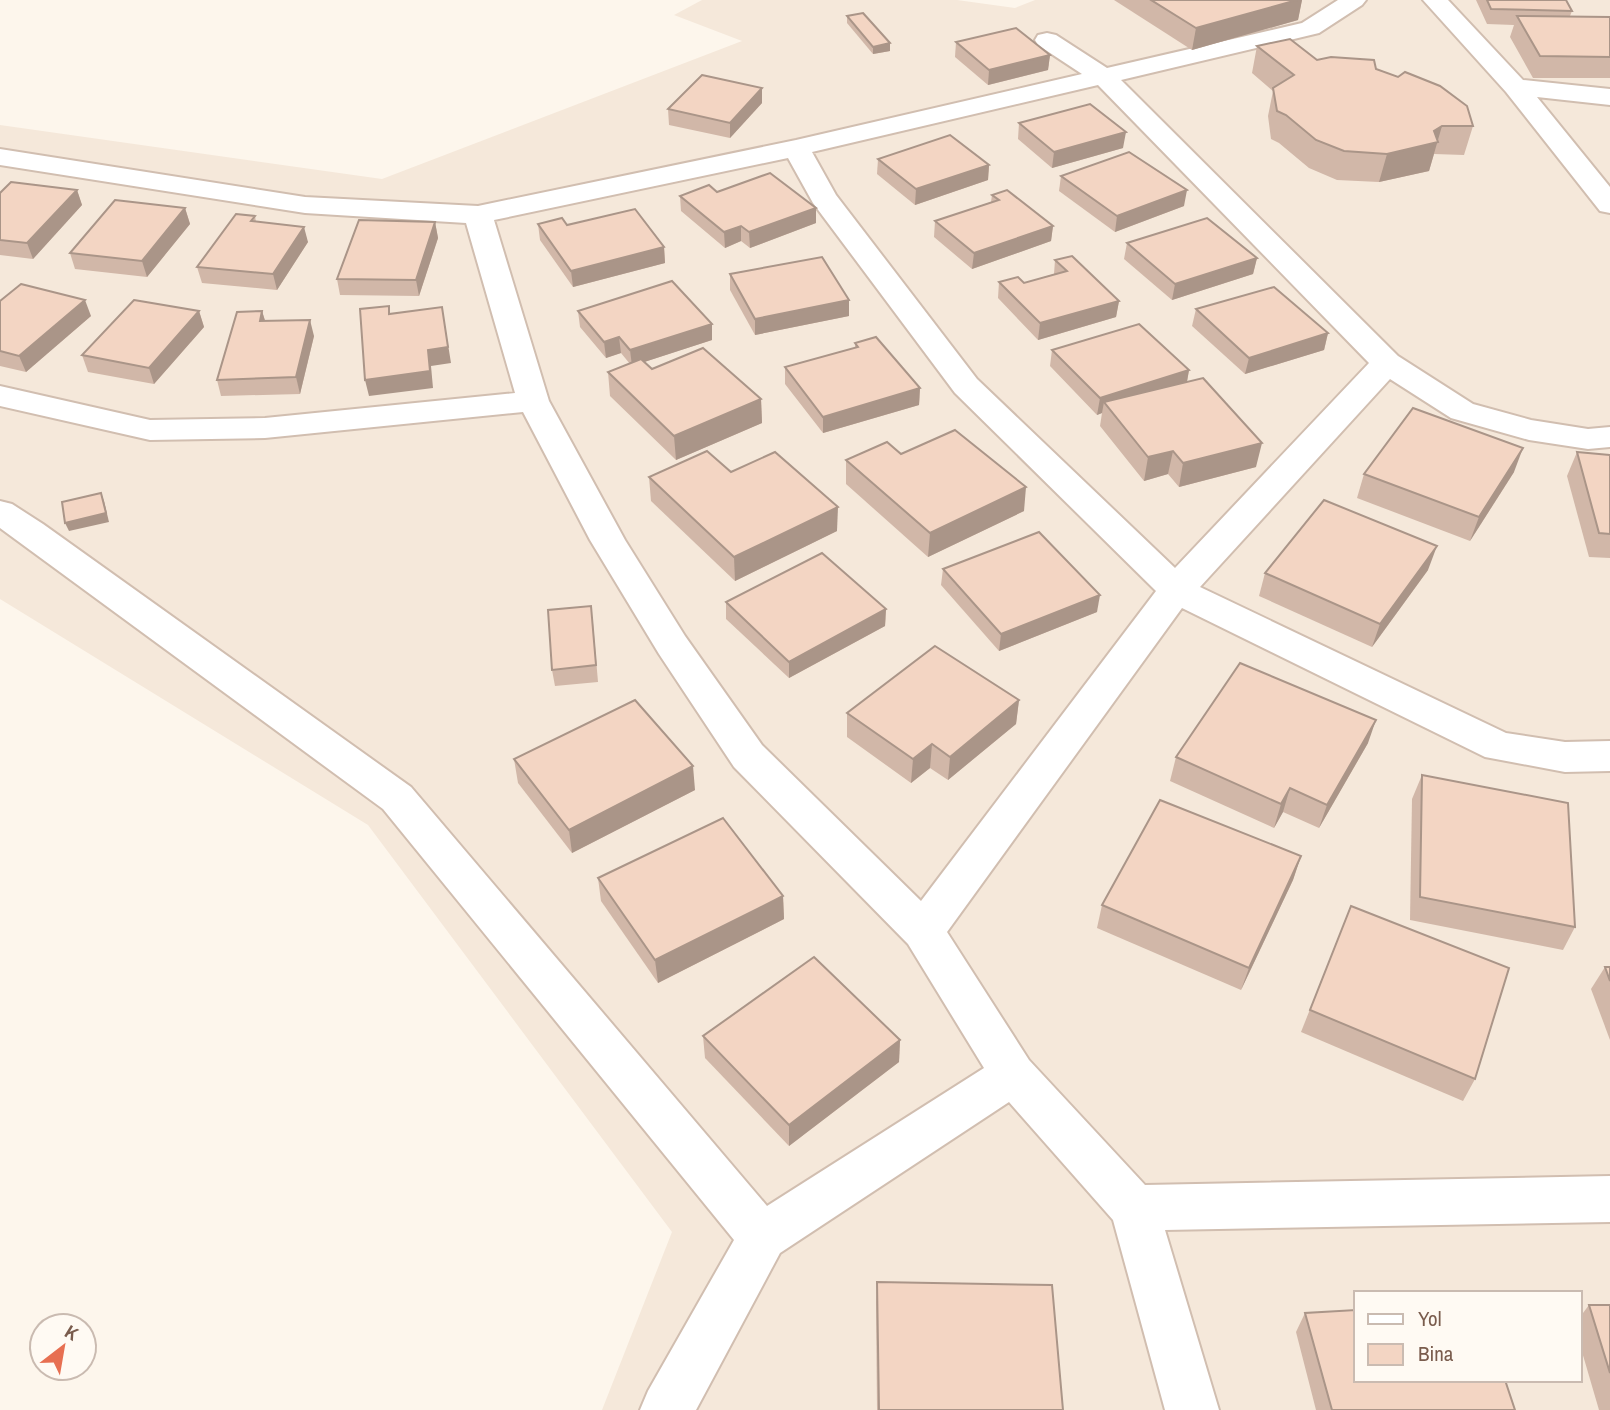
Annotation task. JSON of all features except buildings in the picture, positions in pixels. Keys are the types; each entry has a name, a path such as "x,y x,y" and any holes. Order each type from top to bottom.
{"street":[{"path":"0,157 306,205 478,215 796,148 1310,28 1354,0"},
{"path":"1435,0 1515,87 1610,205"},
{"path":"1047,40 1104,77 1387,363 1462,411 1529,430 1588,439 1610,437"},
{"path":"1515,87 1610,97"},
{"path":"796,148 823,197 966,386 1176,590 1499,747 1565,757 1610,756"},
{"path":"478,215 533,401 608,540 673,645 748,756 923,931 1013,1074 1134,1208 1192,1410"},
{"path":"923,931 1176,590 1387,363"},
{"path":"0,396 150,430 265,428 533,401"},
{"path":"0,512 31,531 397,798 762,1237"},
{"path":"667,1410 762,1237 1013,1074"},
{"path":"1134,1208 1610,1199"}],"shaded area":[{"path":"702,0 957,0 1015,8 1035,0 1610,0 1610,1410 602,1410 672,1232 368,825 0,599 0,125 382,179 742,41 674,15"}]}
